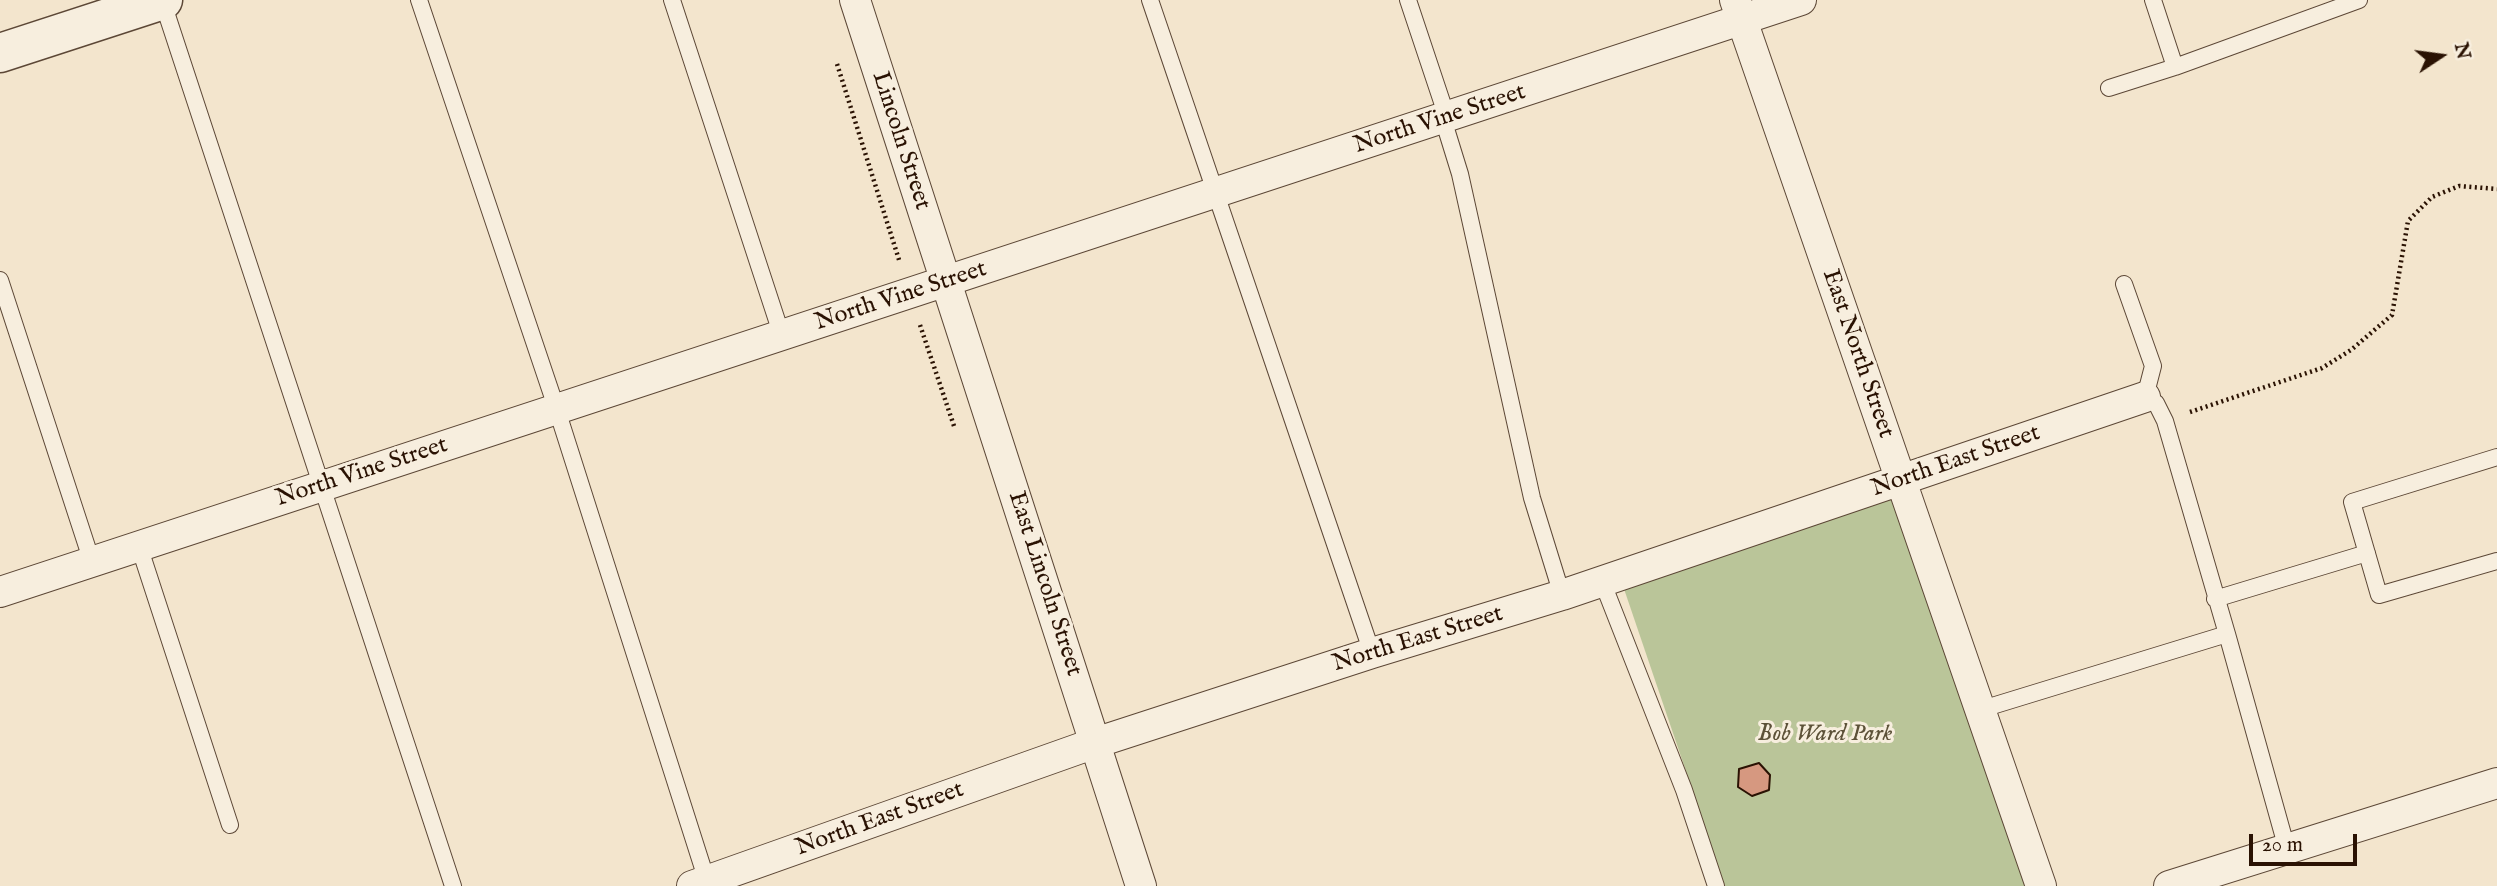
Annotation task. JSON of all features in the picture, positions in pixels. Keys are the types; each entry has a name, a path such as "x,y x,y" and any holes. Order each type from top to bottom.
{"street":[{"path":"0,53 163,0"},
{"name":"Lincoln Street","path":"855,0 946,283"},
{"name":"North Vine Street","path":"0,592 1445,118 1738,10 1801,0"},
{"name":"East North Street","path":"1738,10 2040,886"},
{"name":"East Lincoln Street","path":"946,283 1141,886"},
{"name":"North East Street","path":"714,882 1095,743 1372,653 1562,595 2145,397"},
{"path":"2169,886 2497,783"}],"lane":[{"path":"163,0 453,886"},
{"path":"419,0 714,882"},
{"path":"672,0 782,336"},
{"path":"1150,0 1372,653"},
{"path":"1408,0 1460,174 1532,498 1562,595"},
{"path":"2153,0 2175,67"},
{"path":"2109,88 2360,0"},
{"path":"0,280 92,562"},
{"path":"2124,284 2153,366 2145,397 2156,403 2165,421 2287,849"},
{"path":"2497,457 2352,502 2379,595 2497,561"},
{"path":"139,546 230,825"},
{"path":"2215,600 2367,554"},
{"path":"1602,581 1684,790 1716,886"},
{"path":"1979,710 2227,634"}],"green space":[{"name":"Bob Ward Park","path":"1892,498 2031,886 1725,886 1622,583"}],"building":[{"path":"1759,763 1770,775 1769,790 1752,796 1738,787 1739,769"}]}
